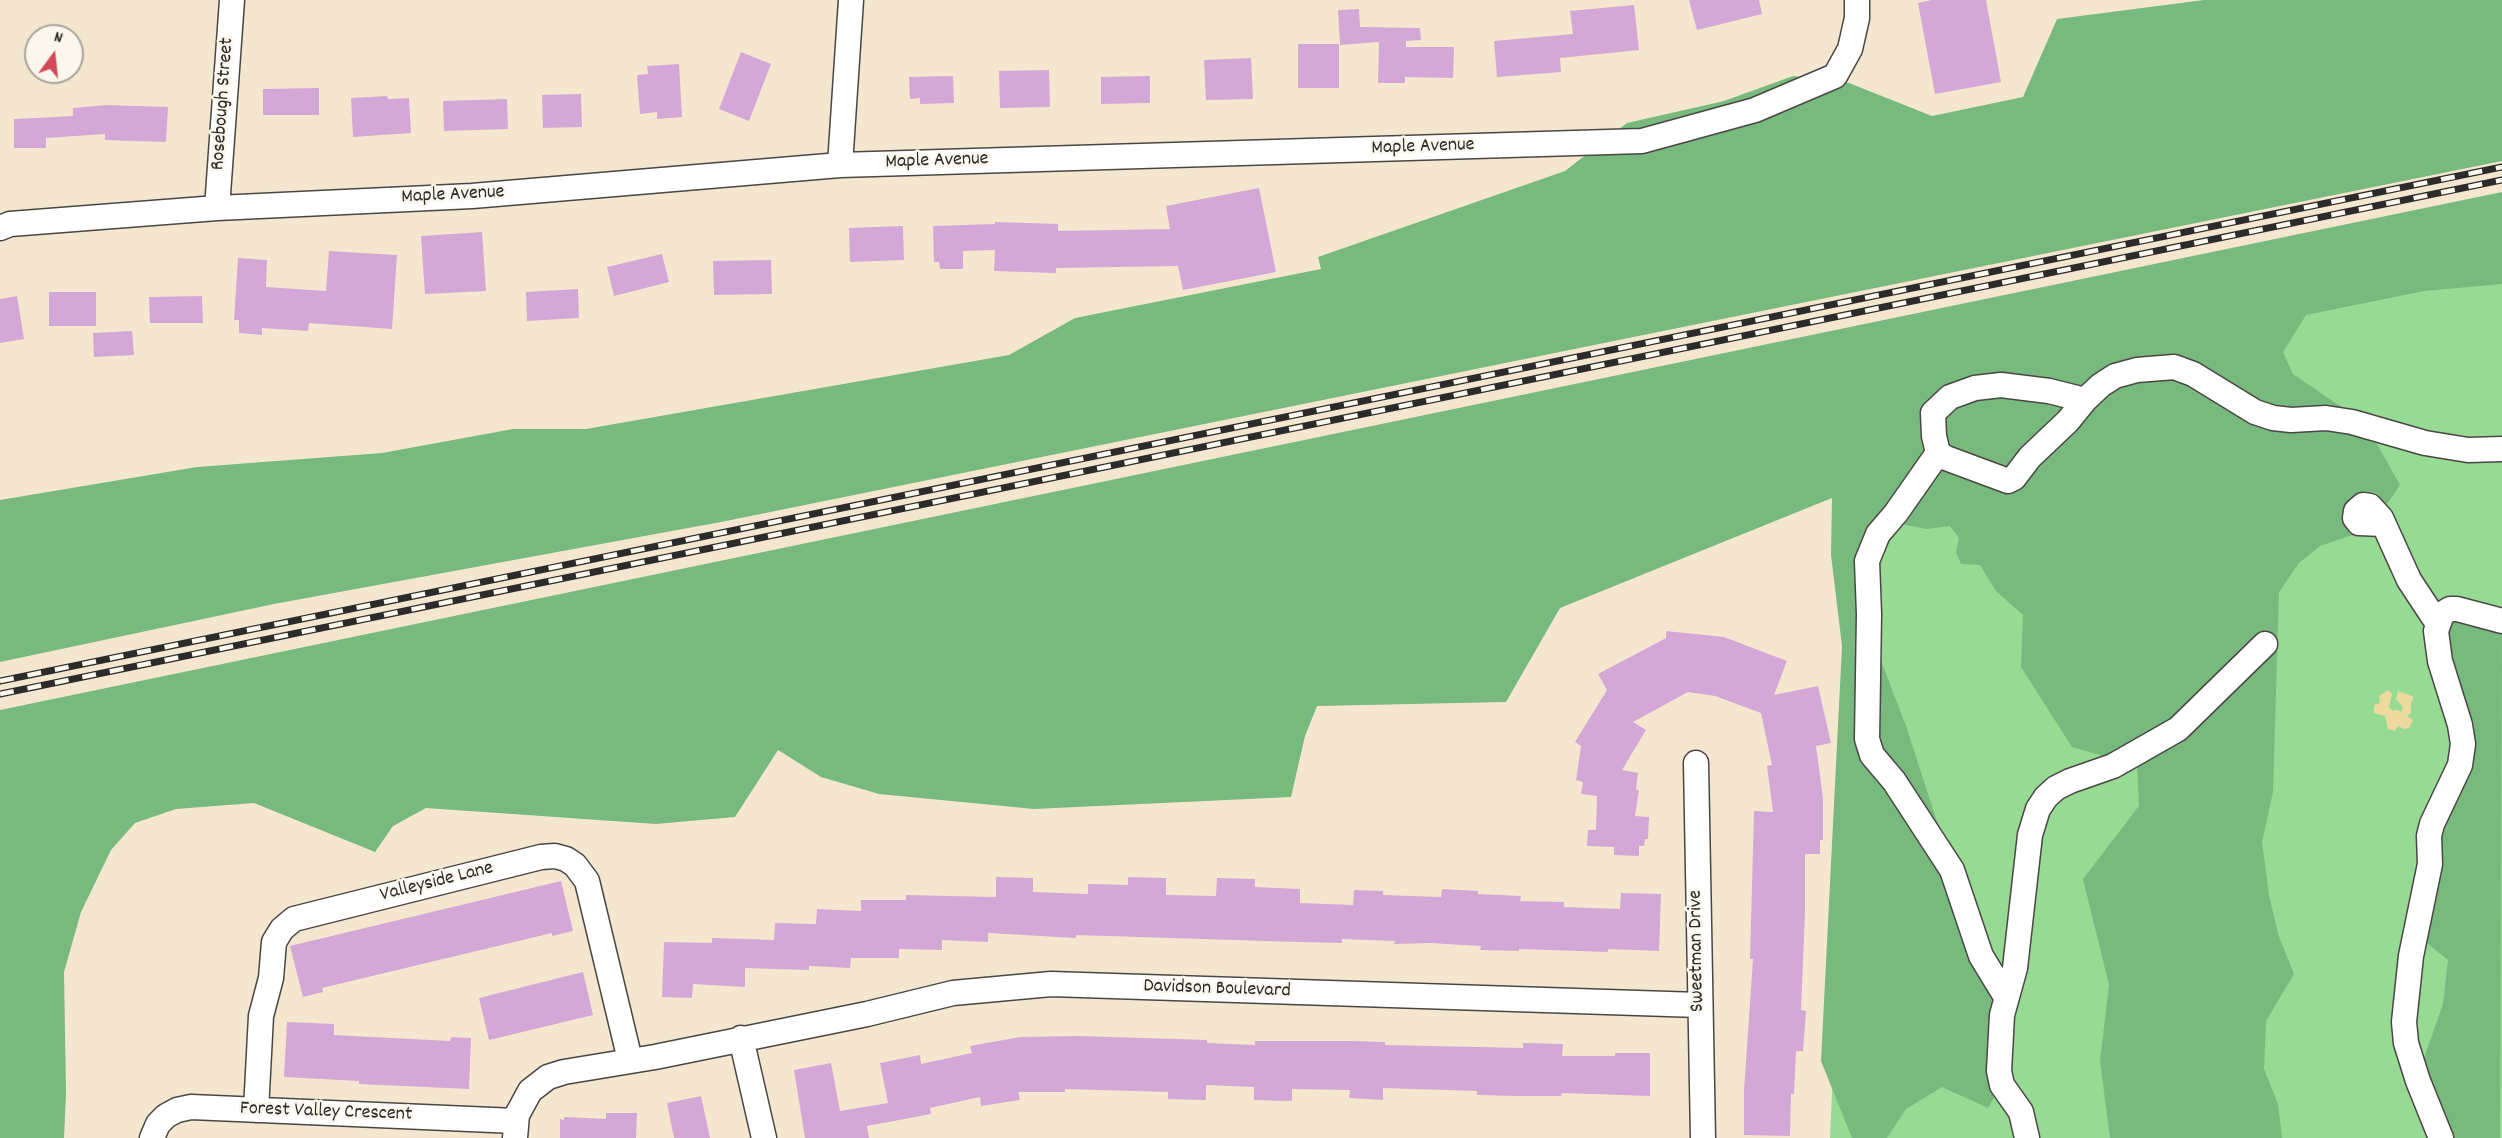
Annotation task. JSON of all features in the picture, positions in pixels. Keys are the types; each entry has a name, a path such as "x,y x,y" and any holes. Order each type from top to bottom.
{"street":[{"name":"Rosebough Street","path":"217,208 232,0"},
{"path":"840,165 852,0"},
{"name":"Maple Avenue","path":"0,228 10,224 217,208 472,196 840,165 1642,141 1755,110 1835,76 1850,49 1857,18 1857,0"},
{"path":"1938,453 1968,467 2008,481 2014,478 2030,457 2068,421 2085,400 2115,376 2137,370 2174,367 2193,374 2255,412 2273,418 2291,420 2326,418 2352,422 2425,443 2468,450 2502,449"},
{"path":"2006,997 1982,956 1952,870 1894,781 1872,755 1867,738 1869,614 1867,561 1878,534 1896,513 1938,453 1934,436 1933,412 1950,397 1975,388 2001,385 2049,391 2085,400"},
{"path":"2383,524 2409,580 2438,624"},
{"path":"2441,1138 2416,1075 2405,1038 2404,1022 2410,963 2430,864 2432,824 2460,765 2463,744 2460,725 2440,661 2436,638 2442,614 2450,609 2502,621"},
{"path":"2027,1138 2021,1113 2002,1086 1999,1071 2002,1015 2019,948 2022,892 2030,835 2042,802 2062,785 2113,765 2178,729 2265,644"},
{"name":"Sweetman Drive","path":"1696,763 1703,1138"},
{"name":"Valleyside Lane","path":"256,1110 261,1016 271,978 274,942 282,929 294,919 542,857 555,856 566,859 575,865 587,881 630,1060"},
{"name":"Davidson Boulevard","path":"515,1130 521,1104 530,1091 548,1077 564,1072 655,1057 867,1014 953,993 1051,984 1699,1005"},
{"path":"741,1038 765,1138"},
{"name":"Forest Valley Crescent","path":"152,1138 158,1124 166,1116 177,1110 191,1107 515,1130"}],"green space":[{"path":"2204,0 2502,0 2502,161 721,522 274,604 0,662 0,500 197,467 382,453 513,429 586,429 1009,355 1075,318 1321,269 1318,257 1565,171 1627,123 1724,101 1793,76 1849,83 1932,116 2023,97 2057,19"},
{"path":"2502,192 2502,284 2424,291 2306,315 2283,352 2293,374 2365,423 2400,485 2370,529 2320,546 2299,563 2279,592 2273,792 2262,842 2269,895 2278,934 2294,974 2266,1021 2264,1069 2278,1104 2282,1138 2110,1138 2100,1061 2109,985 2083,879 2139,806 2137,766 2072,747 2021,667 2023,615 1996,591 1980,565 1961,564 1956,552 1959,538 1950,526 1926,529 1897,523 1878,545 1878,653 1906,726 1995,1000 2000,1087 1988,1108 1942,1087 1906,1109 1887,1138 1852,1138 1821,1061 1842,646 1831,555 1832,498 1560,608 1506,702 1317,706 1305,736 1291,797 1034,809 879,794 821,777 778,750 735,817 656,824 426,808 393,826 375,852 254,803 176,809 135,823 111,850 81,912 64,972 66,1093 64,1138 0,1138 0,710"},
{"path":"2502,271 2502,1138 1830,1138 1862,408"},
{"path":"2451,614 2502,632 2500,1138 2447,1138 2421,1079 2424,1058 2443,1004 2448,960 2429,945 2421,932 2435,859 2472,745 2458,702 2444,623"}],"sand":[{"path":"2388,690 2392,694 2389,707 2393,711 2401,712 2403,709 2396,699 2398,691 2414,697 2411,703 2411,713 2407,716 2413,720 2409,728 2404,729 2398,726 2395,731 2388,729 2385,716 2374,713 2374,705 2380,703 2379,696"}],"building":[{"path":"1689,0 1759,0 1762,14 1697,30"},
{"path":"1931,0 1986,0 2001,82 1935,94 1918,3"},
{"path":"1634,5 1639,50 1560,58 1561,72 1497,77 1494,41 1573,34 1570,11"},
{"path":"1359,9 1360,27 1420,28 1421,40 1406,41 1406,47 1454,47 1453,78 1405,77 1405,83 1378,83 1379,42 1340,45 1338,10"},
{"path":"1298,44 1339,44 1339,88 1298,88"},
{"path":"741,52 771,64 749,121 719,109"},
{"path":"1251,58 1253,99 1206,100 1204,60"},
{"path":"679,64 682,117 657,119 657,112 640,114 637,75 648,74 647,66"},
{"path":"1049,70 1050,107 1000,108 999,71"},
{"path":"953,76 954,103 920,104 920,98 910,99 909,77"},
{"path":"1150,76 1150,103 1101,104 1101,77"},
{"path":"319,88 319,115 263,115 263,89"},
{"path":"581,94 582,127 543,128 542,95"},
{"path":"387,96 388,99 409,98 411,133 353,137 351,98"},
{"path":"507,99 508,129 444,131 443,101"},
{"path":"106,105 168,107 166,142 105,140 105,134 46,138 46,148 14,148 14,119 73,116 73,108"},
{"path":"1259,188 1276,272 1183,290 1178,266 1056,268 1056,273 994,271 995,250 963,251 963,269 940,269 939,262 934,262 933,226 995,224 995,222 1058,224 1058,231 1170,229 1166,206"},
{"path":"903,226 904,260 850,262 849,228"},
{"path":"482,232 486,291 425,294 421,236"},
{"path":"329,251 397,255 392,329 309,323 308,331 262,328 262,335 239,333 239,320 234,320 238,258 267,260 266,287 326,291"},
{"path":"662,254 669,282 614,296 607,267"},
{"path":"771,260 772,294 714,295 713,261"},
{"path":"578,289 579,318 527,321 526,292"},
{"path":"49,292 96,292 96,326 49,326"},
{"path":"17,296 24,339 0,343 0,299"},
{"path":"202,296 203,323 150,323 149,297"},
{"path":"132,331 134,355 94,357 93,333"},
{"path":"1666,631 1724,637 1787,661 1774,695 1818,686 1831,743 1816,746 1823,798 1823,840 1820,840 1820,854 1805,854 1801,1010 1806,1011 1803,1051 1796,1051 1794,1094 1791,1094 1790,1136 1744,1135 1744,1091 1753,959 1750,959 1754,811 1773,812 1767,766 1772,765 1761,713 1715,696 1688,692 1633,722 1646,730 1622,770 1638,773 1636,790 1639,790 1635,816 1649,817 1648,839 1645,839 1644,846 1639,846 1639,856 1614,855 1614,847 1587,846 1588,830 1596,830 1597,796 1581,794 1583,782 1576,780 1581,746 1575,742 1607,690 1598,674 1666,638"},
{"path":"996,877 1033,878 1033,892 1088,894 1088,884 1128,885 1128,877 1166,878 1166,895 1216,896 1217,878 1255,879 1255,887 1300,889 1300,903 1353,905 1354,890 1383,891 1383,895 1441,897 1442,889 1478,891 1478,894 1521,896 1520,901 1564,902 1564,907 1620,909 1621,893 1661,894 1659,951 1480,950 1481,946 1429,943 1394,944 1395,941 1342,939 1342,943 1076,935 1076,938 988,933 988,942 942,940 942,950 899,949 899,958 851,958 850,968 809,966 809,970 745,968 745,987 693,984 692,998 662,997 664,942 712,943 712,938 774,940 775,923 816,924 817,909 861,911 861,900 906,900 906,895 996,897"},
{"path":"561,881 573,931 552,936 552,933 322,988 323,992 303,997 290,946"},
{"path":"583,972 593,1015 489,1040 479,998"},
{"path":"287,1022 334,1024 334,1035 450,1041 451,1037 471,1038 469,1089 359,1084 359,1081 284,1077"},
{"path":"1079,1036 1207,1040 1207,1043 1255,1045 1255,1041 1352,1041 1385,1042 1385,1045 1523,1048 1523,1043 1563,1044 1562,1056 1615,1056 1615,1053 1650,1053 1650,1096 1562,1093 1561,1096 1477,1095 1477,1091 1383,1088 1383,1100 1349,1098 1350,1090 1292,1089 1292,1101 1254,1100 1254,1087 1206,1085 1206,1100 1168,1099 1168,1092 1065,1089 1065,1092 1018,1092 1020,1100 981,1106 980,1097 930,1108 931,1114 867,1126 869,1138 805,1138 794,1070 831,1063 840,1111 888,1103 880,1063 920,1055 921,1064 972,1053 970,1046 1020,1037"},
{"path":"701,1096 710,1138 674,1138 667,1103"},
{"path":"606,1113 637,1113 636,1138 560,1138 560,1119 564,1120 564,1117 606,1119"}],"railway":[{"path":"0,681 2502,167"},
{"path":"0,694 2502,180"}]}
